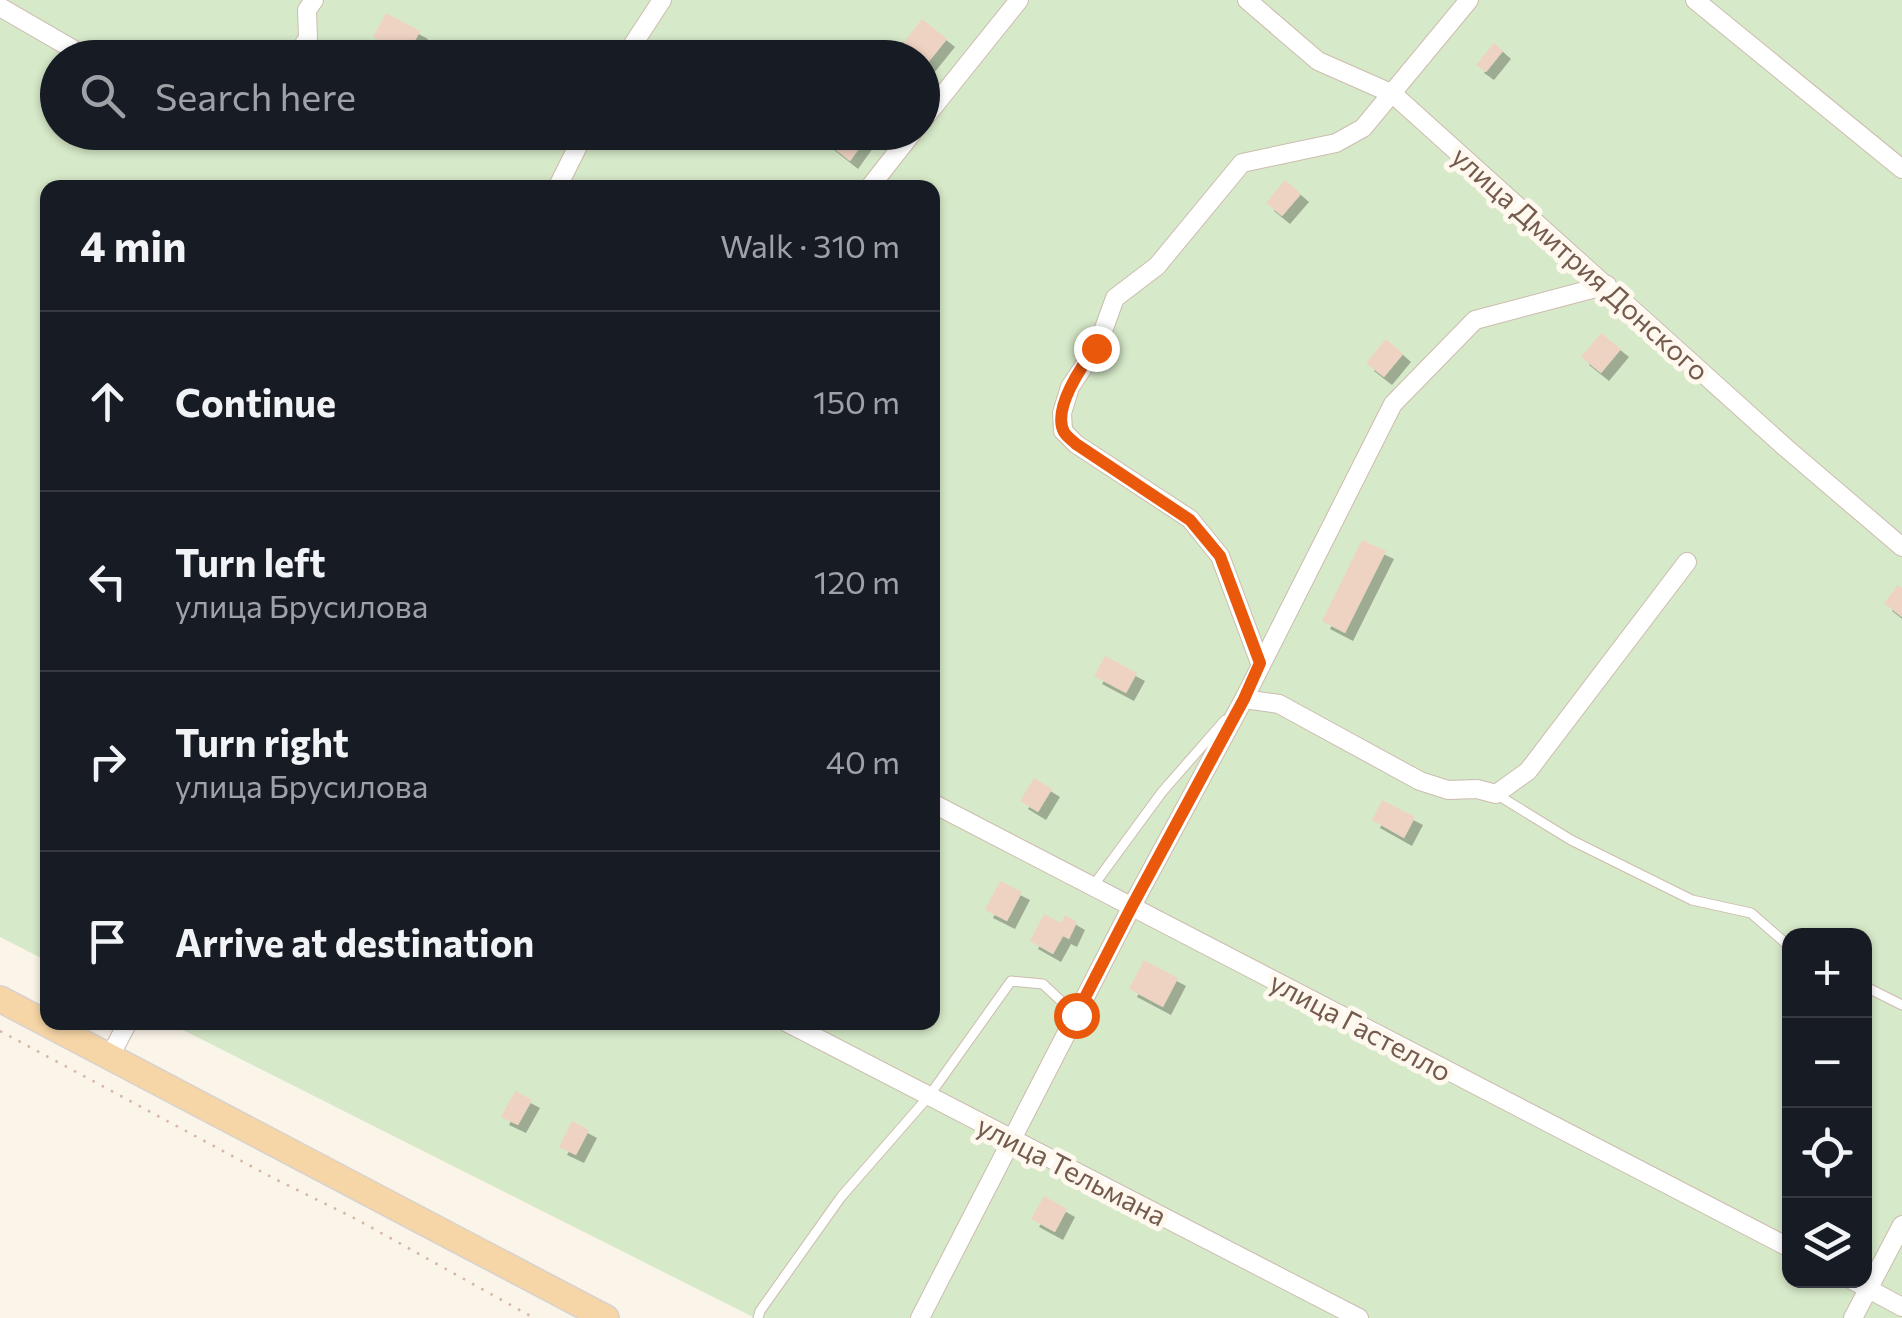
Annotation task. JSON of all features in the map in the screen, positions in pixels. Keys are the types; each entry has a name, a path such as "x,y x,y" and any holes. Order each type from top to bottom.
{"main road":[{"path":"0,999 40,1021"},
{"path":"57,1030 606,1318"}],"street":[{"path":"307,40 306,10 314,0"},
{"path":"636,40 662,0"},
{"path":"940,98 1019,0"},
{"name":"улица Дмитрия Донского","path":"1247,0 1318,61 1392,94 1902,548"},
{"path":"1260,663 1220,556 1190,520 1076,444 1063,431 1062,414 1070,387 1096,348 1115,298 1157,266 1242,163 1336,143 1363,128 1469,0"},
{"path":"1695,0 1902,169"},
{"path":"0,8 56,40"},
{"path":"562,180 576,150"},
{"path":"875,180 899,150"},
{"path":"920,1318 1132,906 1244,699 1393,404 1476,320 1607,285"},
{"path":"1244,699 1279,704 1420,781 1448,790 1496,794 1528,772 1687,562"},
{"name":"улица Гастелло","path":"940,807 1782,1244"},
{"path":"109,1058 124,1030"},
{"name":"улица Тельмана","path":"801,1030 1359,1318"},
{"path":"1872,1268 1902,1224"},
{"path":"1853,1318 1859,1288"},
{"path":"1866,1288 1902,1307"}],"lane":[{"path":"1093,886 1162,792 1244,699"},
{"path":"1496,794 1571,840 1692,900 1751,913 1782,940"},
{"path":"758,1318 842,1198 929,1096 1010,981 1042,984 1076,1015"},
{"path":"1872,990 1902,1005"}],"path":[{"path":"0,1031 373,1228 534,1318"}],"green space":[{"path":"0,0 1902,0 1902,1318 755,1318 183,1030 940,1030 940,180 40,180 40,957 0,937"}],"building":[{"path":"386,13 420,31 416,40 373,37"},
{"path":"922,19 947,39 940,48 940,40 906,40"},
{"path":"1494,43 1503,51 1486,72 1476,65"},
{"path":"836,150 858,150 850,161"},
{"path":"1285,180 1301,194 1282,216 1266,203"},
{"path":"1601,333 1621,349 1601,373 1581,357"},
{"path":"1386,339 1403,354 1384,377 1366,363"},
{"path":"1362,540 1386,551 1345,633 1322,621"},
{"path":"1898,585 1902,588 1902,617 1884,603"},
{"path":"1105,656 1137,673 1126,693 1094,676"},
{"path":"1034,778 1052,789 1038,812 1020,801"},
{"path":"1382,800 1415,817 1404,838 1372,820"},
{"path":"1000,881 1022,892 1007,921 985,910"},
{"path":"1044,914 1061,923 1065,915 1077,922 1069,939 1063,936 1053,954 1030,941"},
{"path":"1144,960 1178,978 1163,1007 1129,989"},
{"path":"515,1091 532,1100 518,1125 501,1117"},
{"path":"572,1121 589,1130 576,1155 559,1147"},
{"path":"1044,1196 1067,1209 1055,1232 1031,1219"}],"route":[{"path":"1076,1015 1260,663 1220,556 1190,520 1076,444 1063,431 1062,414 1070,387 1096,348"}]}
